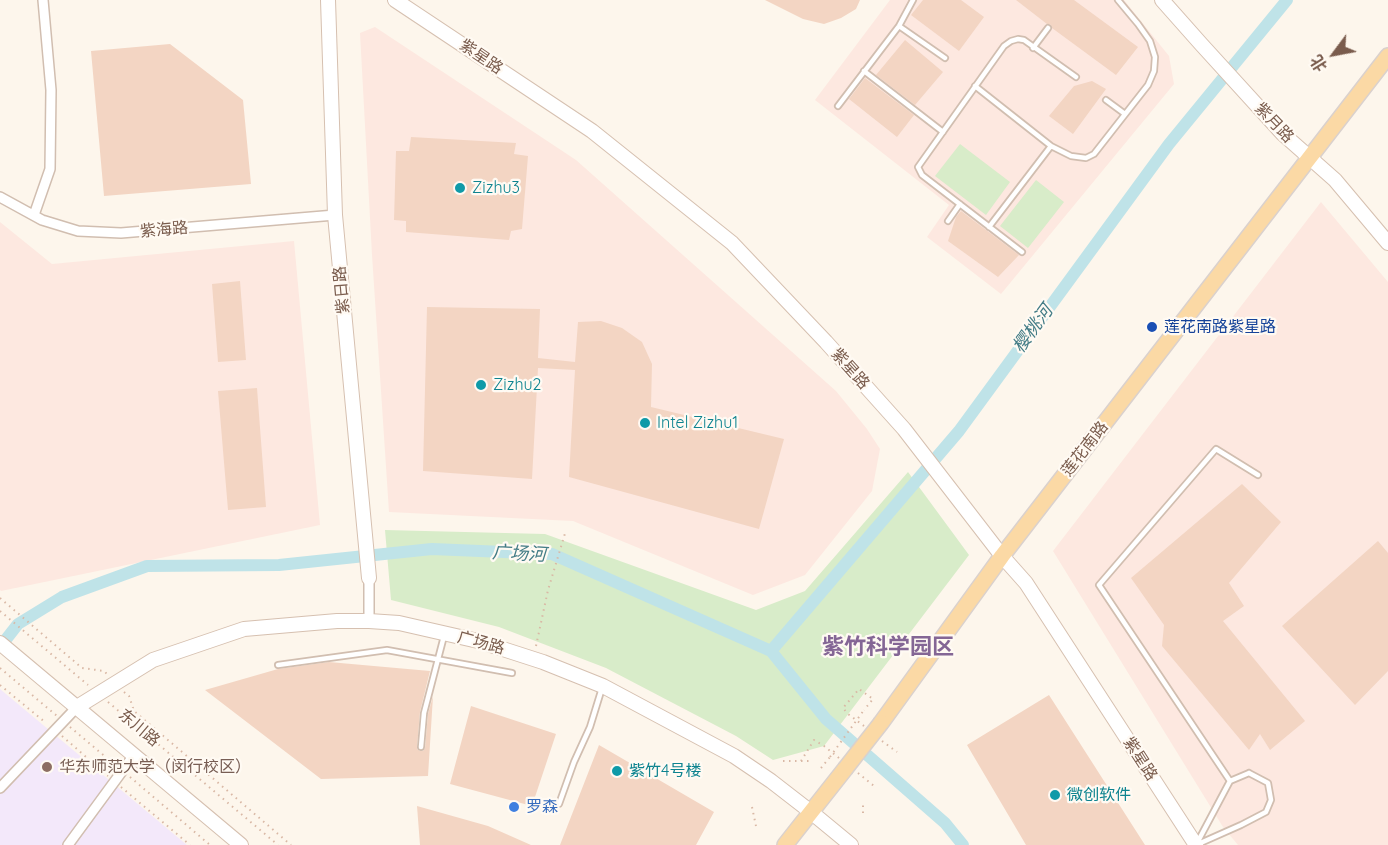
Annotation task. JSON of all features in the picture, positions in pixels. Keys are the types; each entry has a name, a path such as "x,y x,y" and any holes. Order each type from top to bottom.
{"main road":[{"name":"莲花南路","path":"785,845 881,723 1002,556 1388,56"}],"street":[{"path":"34,215 50,169 51,90 43,0"},
{"name":"紫日路","path":"328,0 335,215 369,578"},
{"name":"紫星路","path":"395,0 592,130 732,243 904,429 1002,556 1026,583 1196,845"},
{"name":"紫月路","path":"1162,0 1283,134 1335,180 1388,243"},
{"name":"紫海路","path":"0,197 42,220 78,231 120,233 335,215"},
{"path":"369,578 369,621"},
{"name":"广场路","path":"77,707 153,660 244,629 337,621 399,623 478,641 533,658 603,686 734,756 771,781 850,845"},
{"name":"东川路","path":"0,643 241,845"},
{"path":"0,788 77,707"},
{"path":"68,845 134,755"}],"lane":[{"path":"838,106 899,26 914,0"},
{"path":"975,86 1051,146 1071,156 1086,158 1094,154 1148,85 1154,71 1155,57 1149,41 1118,0"},
{"path":"899,26 945,58"},
{"path":"1033,48 1048,28"},
{"path":"1022,252 922,175 918,167 1004,46 1011,41 1024,40 1076,78"},
{"path":"864,71 943,132"},
{"path":"1106,100 1125,114"},
{"path":"989,227 1051,146"},
{"path":"948,221 960,204"},
{"path":"1230,781 1099,585 1216,450 1258,475"},
{"path":"421,747 424,713 444,634"},
{"path":"278,665 387,650 512,673"},
{"path":"559,804 590,727 603,686"},
{"path":"1249,773 1268,783 1271,800 1266,812 1196,845 1230,781 1249,773"}],"path":[{"path":"533,658 548,590 566,530"},
{"path":"0,598 82,668 104,671 129,696 134,711 291,845"},
{"name":"东川路","path":"0,611 278,845"},
{"path":"0,668 210,845"},
{"path":"1,686 190,845"},
{"path":"821,768 873,699 859,689 843,708 848,714"},
{"path":"801,761 814,740 824,746"},
{"path":"783,761 813,761"},
{"path":"863,801 863,813"},
{"path":"752,807 756,826"}],"shaded area":[{"path":"890,0 1124,0 1169,56 1174,84 1001,294 927,237 949,205 815,100"},
{"path":"375,27 576,160 836,391 867,429 880,449 872,491 805,575 753,595 573,521 389,512 360,33"},
{"path":"1321,202 1388,282 1388,845 1238,845 1223,827 1053,551"},
{"path":"0,222 52,264 294,241 320,525 1,591"},
{"name":"华东师范大学（闵行校区）","path":"0,689 187,845 0,845"}],"green space":[{"path":"960,144 1010,182 986,215 935,176"},
{"path":"1036,180 1064,202 1028,248 1000,226"},
{"path":"908,472 969,555 824,746 773,760 736,736 606,668 499,627 391,600 385,530 545,534 756,610 805,591"}],"building":[{"path":"765,0 860,0 856,9 824,24 803,19"},
{"path":"923,0 961,0 984,17 959,51 911,15"},
{"path":"1016,0 1074,0 1138,47 1116,75"},
{"path":"905,40 943,72 915,105 876,75"},
{"path":"170,44 243,100 251,184 104,196 91,51"},
{"path":"865,78 914,115 897,137 849,99"},
{"path":"1092,81 1106,89 1073,134 1049,116 1074,86"},
{"name":"Zizhu3","path":"411,137 516,143 514,154 528,156 522,229 511,231 509,240 406,232 406,221 394,220 396,151 409,151"},
{"path":"961,211 1019,255 998,277 948,241 956,217"},
{"path":"240,281 246,360 218,362 212,284"},
{"path":"427,307 540,309 538,358 575,362 578,322 601,321 622,328 642,342 652,364 651,407 784,439 759,529 569,477 575,370 538,368 532,479 423,471"},
{"path":"257,388 266,507 228,510 218,391"},
{"path":"1242,484 1281,522 1229,583 1244,606 1223,621 1305,721 1270,750 1260,734 1249,750 1162,646 1164,625 1131,578"},
{"path":"1378,541 1388,553 1388,671 1355,705 1282,626"},
{"path":"329,662 430,671 420,712 417,747 420,751 425,748 428,714 433,696 428,776 321,779 205,690 278,669"},
{"name":"微创软件","path":"1049,695 1145,845 1026,845 967,745"},
{"path":"471,706 556,734 532,806 450,784"},
{"name":"紫竹4号楼","path":"599,745 714,812 696,845 560,845"},
{"path":"417,806 488,826 531,845 420,845"}],"waterway":[{"name":"樱桃河","path":"771,651 959,431 1169,144 1287,0"},
{"name":"广场河","path":"0,647 18,624 62,597 147,566 279,565 432,549 552,554 771,651 826,719 945,823 963,845"}],"place":[{"name":"Zizhu3","path":"460,188"},
{"name":"莲花南路紫星路","path":"1152,327"},
{"name":"Zizhu2","path":"481,385"},
{"name":"Intel Zizhu1","path":"645,423"},
{"name":"华东师范大学（闵行校区）","path":"47,767"},
{"name":"紫竹4号楼","path":"617,771"},
{"name":"微创软件","path":"1055,795"},
{"name":"罗森","path":"514,807"}],"district":[{"name":"紫竹科学园区","path":"888,647"}]}
